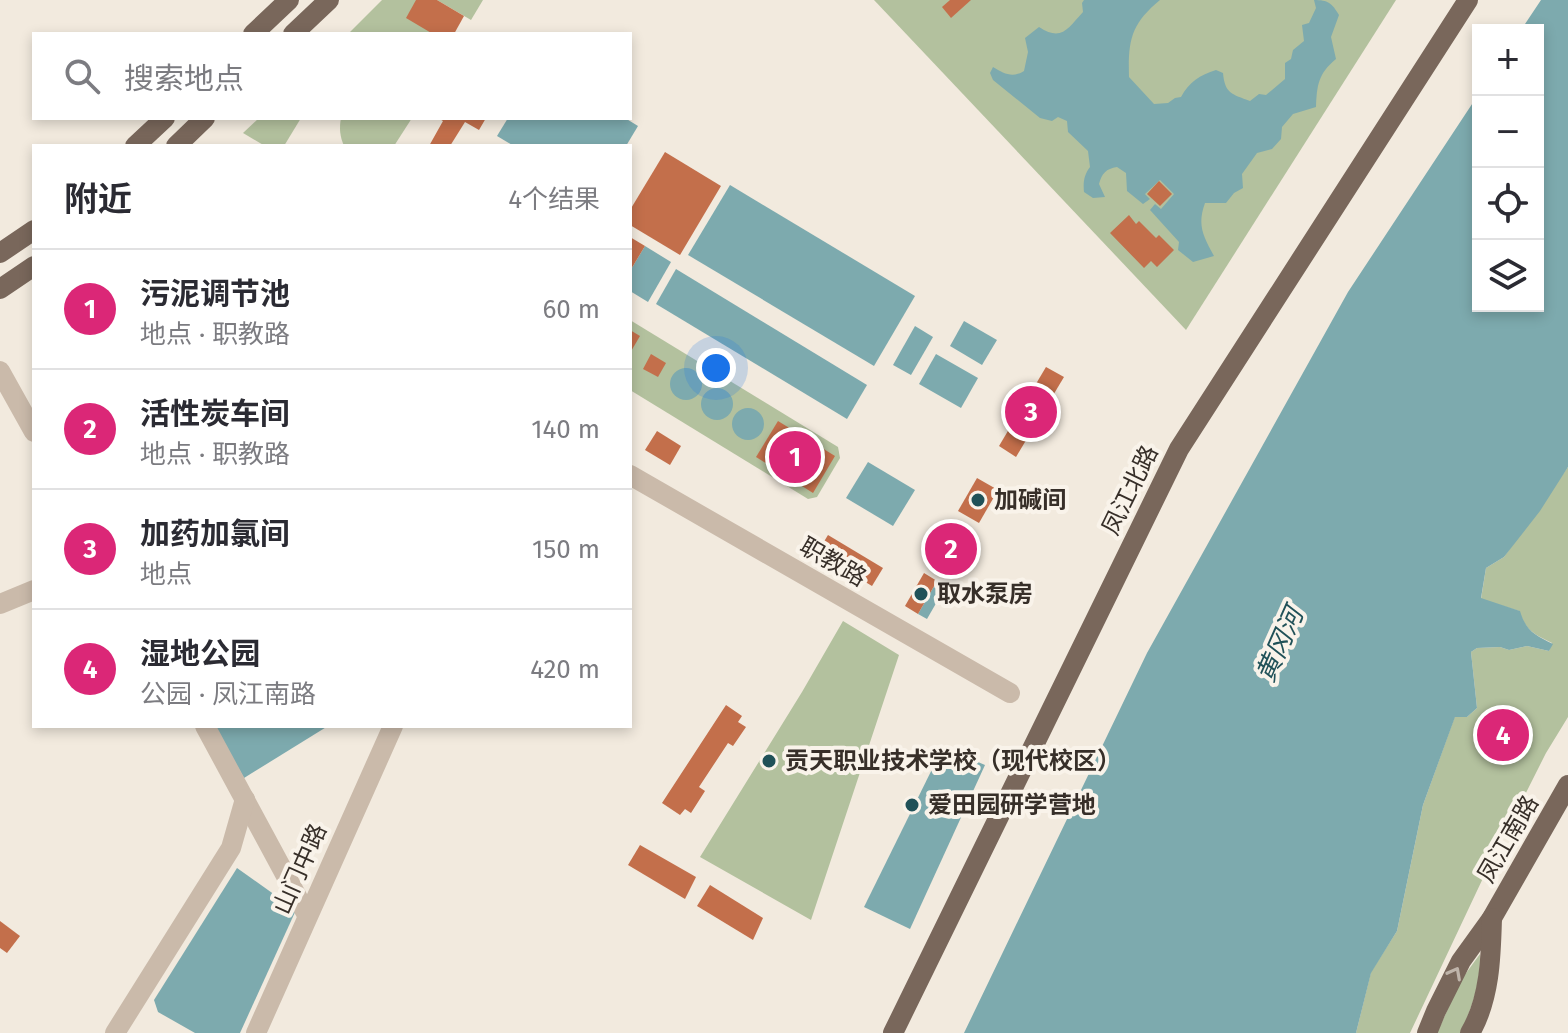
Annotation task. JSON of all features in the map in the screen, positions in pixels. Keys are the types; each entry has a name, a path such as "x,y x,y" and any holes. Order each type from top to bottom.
{"main road":[{"path":"255,32 289,0"},
{"path":"295,32 329,0"},
{"name":"凤江北路","path":"893,1033 1179,449 1468,0"},
{"path":"137,144 163,120"},
{"path":"178,144 203,120"},
{"path":"0,253 32,231"},
{"path":"0,289 32,267"},
{"name":"凤江南路","path":"1427,1033 1461,961 1492,918 1568,785"},
{"name":"凤江南路","path":"1470,1033 1476,1022 1490,969 1492,918"}],"street":[{"path":"0,371 32,428"},
{"name":"职教路","path":"632,476 1010,693"},
{"path":"0,604 32,591"},
{"path":"206,728 307,915"},
{"name":"山门中路","path":"256,1033 392,728"},
{"path":"115,1033 231,848 245,799"}],"green space":[{"path":"382,0 416,0 432,32 350,32"},
{"path":"437,0 483,0 471,20"},
{"path":"874,0 1396,0 1186,330"},
{"path":"257,120 300,120 285,144 262,144 243,133"},
{"path":"341,120 411,120 395,144 343,144"},
{"path":"632,321 838,447 840,458 817,497 808,499 632,391"},
{"path":"1568,467 1568,717 1546,753 1484,876 1410,1033 1356,1033 1371,972 1397,931 1423,805 1455,716 1467,717 1477,708 1471,652 1477,648 1500,647 1509,650 1527,646 1549,651 1552,643 1531,631 1519,611 1481,599 1486,568 1504,557"},
{"path":"843,621 899,655 811,920 700,857"},
{"path":"1480,954 1475,995 1461,1033 1437,1033 1461,980"}],"water":[{"path":"1084,0 1160,0 1137,25 1129,53 1129,77 1154,104 1168,103 1181,97 1196,80 1216,70 1223,73 1228,89 1234,95 1250,101 1259,94 1266,95 1285,79 1285,63 1291,59 1293,50 1304,41 1302,25 1309,23 1316,8 1314,0 1329,3 1339,15 1331,37 1336,59 1320,80 1316,107 1293,114 1282,127 1281,139 1272,149 1257,153 1242,174 1243,188 1226,203 1205,203 1202,230 1214,256 1193,262 1178,250 1179,242 1150,210 1155,204 1161,209 1174,194 1160,180 1145,194 1150,199 1143,204 1127,191 1126,173 1117,167 1105,172 1100,180 1105,197 1093,198 1084,192 1084,179 1090,167 1088,151 1068,132 1067,121 1058,117 1052,121 1040,118 993,80 990,73 993,67 1008,74 1024,71 1028,52 1025,38 1039,27 1053,33 1069,28 1083,12"},
{"name":"黄冈河","path":"1541,0 1568,0 1568,467 1540,511 1504,557 1486,568 1481,598 1520,611 1532,632 1553,644 1549,651 1527,646 1509,650 1500,647 1477,648 1471,652 1477,708 1467,717 1455,717 1423,805 1397,931 1371,973 1356,1033 964,1033 1147,653 1348,292 1472,104 1472,312 1544,312 1544,24 1525,24"},
{"path":"507,120 628,120 638,126 627,144 511,144 497,136"},
{"path":"730,185 915,296 874,366 688,255"},
{"path":"645,246 671,262 648,302 632,292 632,268"},
{"path":"676,269 867,385 847,419 656,304"},
{"path":"964,321 997,340 982,365 950,346"},
{"path":"915,326 933,337 911,375 893,365"},
{"path":"936,354 978,378 961,408 919,384"},
{"path":"686,368 697,373 702,384 697,395 686,400 675,395 670,384 675,373"},
{"path":"717,388 728,393 733,404 728,415 717,420 706,415 701,404 706,393"},
{"path":"748,408 759,413 764,424 759,435 748,440 737,435 732,424 737,413"},
{"path":"868,462 915,490 893,526 846,498"},
{"path":"937,581 946,586 927,619 918,614"},
{"path":"215,728 325,728 244,778"},
{"path":"943,747 985,765 910,929 864,907"},
{"path":"237,868 296,910 240,1033 195,1033 158,1012 154,1000"}],"building":[{"path":"416,0 437,0 464,16 455,32 430,32 406,18"},
{"path":"950,0 971,0 951,18 942,7"},
{"path":"485,120 479,130 465,122 451,144 430,144 443,121"},
{"path":"665,152 721,186 680,255 632,226 632,207"},
{"path":"1159,181 1172,194 1160,206 1147,194"},
{"path":"1129,215 1136,224 1139,221 1174,250 1157,267 1151,261 1144,268 1110,233"},
{"path":"632,238 645,246 632,268"},
{"path":"632,331 640,336 632,350"},
{"path":"651,354 666,363 658,377 643,369"},
{"path":"1046,367 1064,377 1016,457 999,446"},
{"path":"778,421 835,456 813,493 756,457"},
{"path":"657,431 681,446 670,465 645,450"},
{"name":"加碱间","path":"977,478 998,490 979,523 958,511"},
{"path":"952,531 967,539 951,568 936,559"},
{"path":"828,535 883,568 872,586 817,553"},
{"name":"取水泵房","path":"924,573 937,581 918,614 905,606"},
{"path":"726,705 742,716 738,722 746,727 733,746 728,743 699,787 705,791 691,813 685,809 680,815 662,803"},
{"path":"640,845 696,877 685,899 628,865"},
{"path":"710,885 763,918 753,940 697,906"},
{"path":"0,921 20,936 7,953 0,948"}],"place":[{"name":"加药加氯间","path":"1031,412"},
{"name":"污泥调节池","path":"795,457"},
{"name":"加碱间","path":"978,500"},
{"name":"活性炭车间","path":"951,549"},
{"name":"取水泵房","path":"921,594"},
{"name":"湿地公园","path":"1503,735"},
{"name":"贡天职业技术学校（现代校区）","path":"769,761"},
{"name":"爱田园研学营地","path":"912,805"}]}
